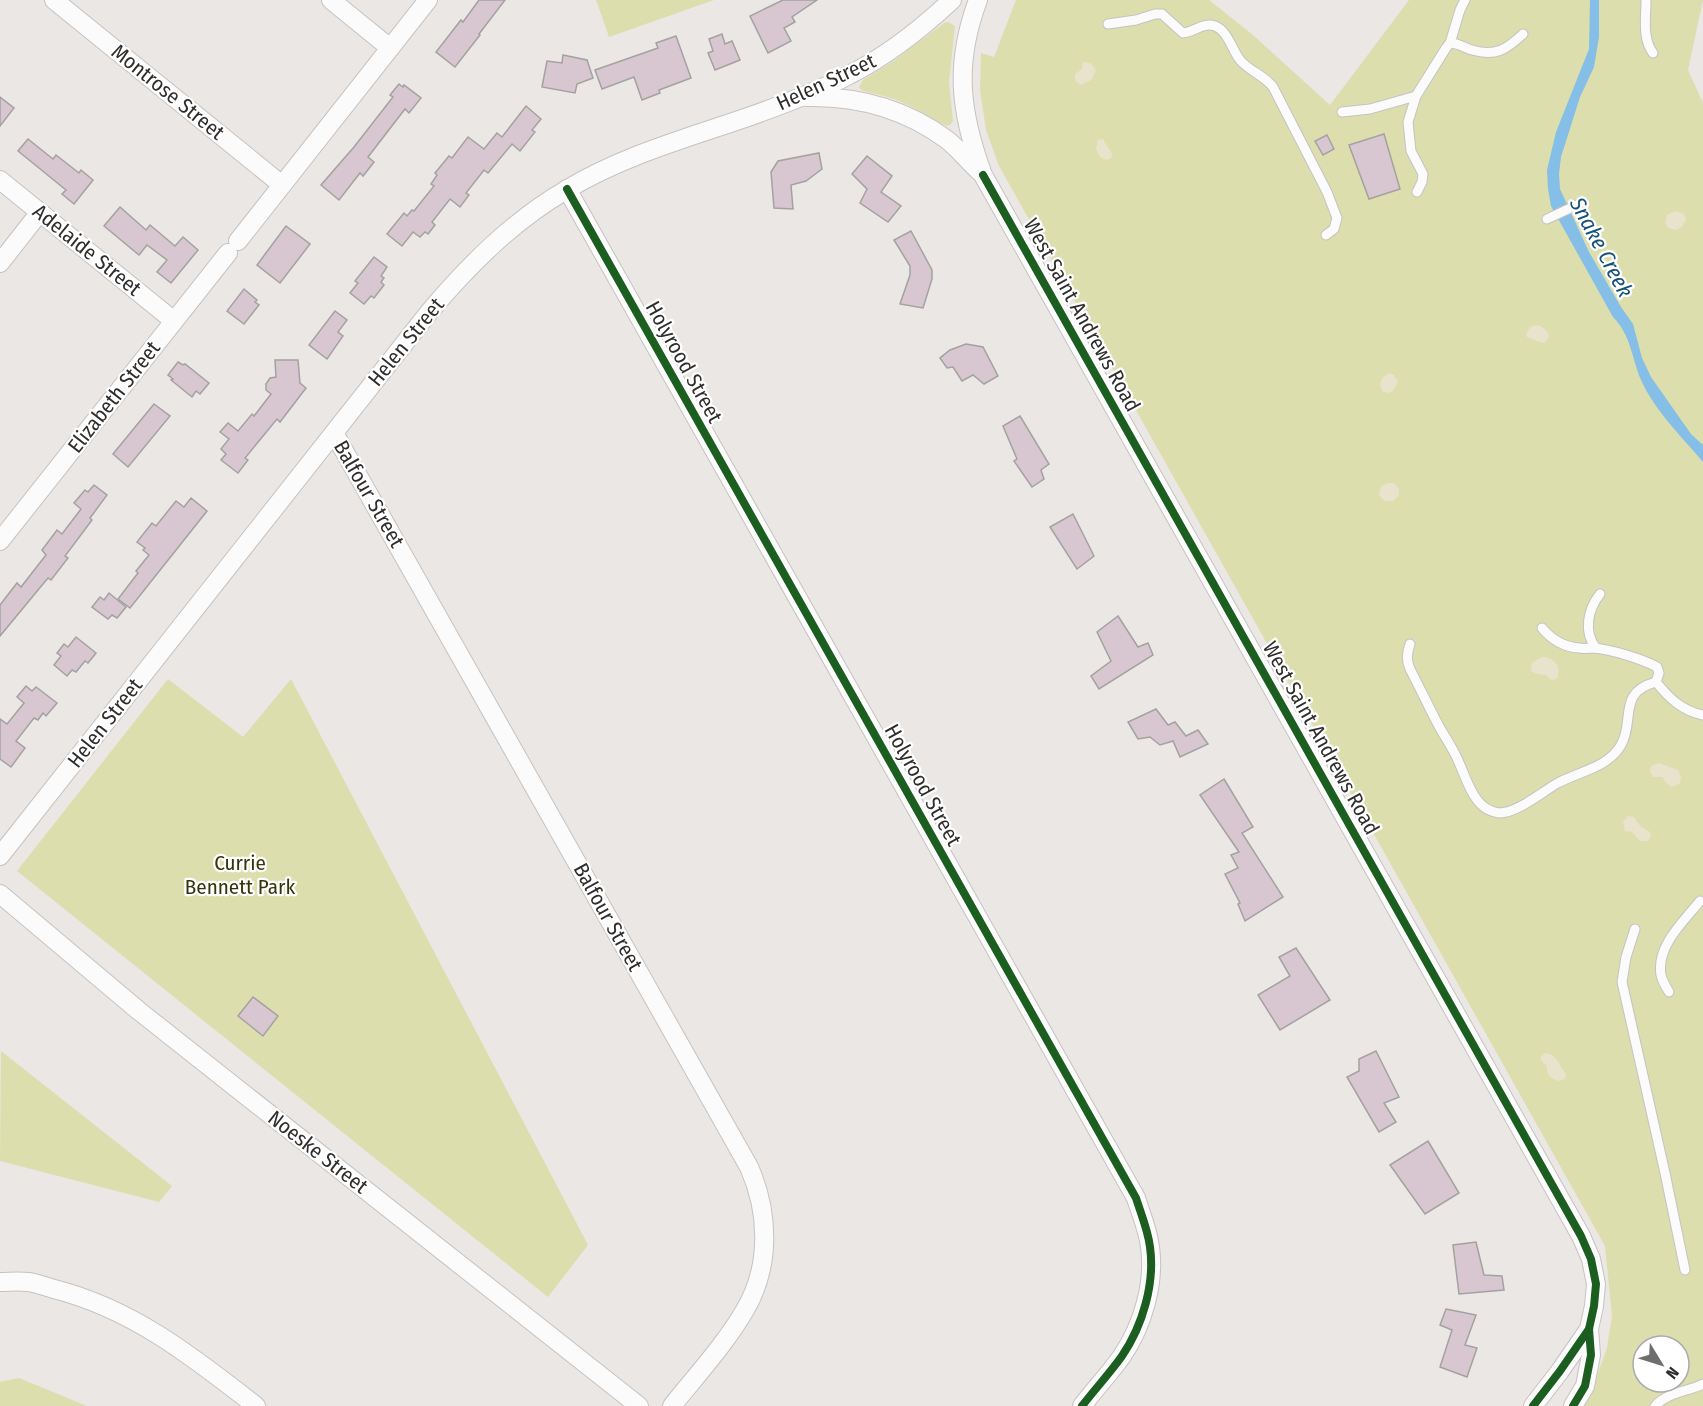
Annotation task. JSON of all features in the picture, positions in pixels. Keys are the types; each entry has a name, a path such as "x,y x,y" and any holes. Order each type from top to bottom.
{"street":[{"name":"Montrose Street","path":"54,0 282,185"},
{"path":"331,0 390,48"},
{"name":"Elizabeth Street","path":"0,541 428,0"},
{"name":"Helen Street","path":"0,856 423,320 488,248 528,215 567,189 616,164 800,97 849,75 879,57 926,23 952,0"},
{"name":"West Saint Andrews Road","path":"978,0 970,22 963,60 962,86 964,110 971,142 982,175 1581,1236 1591,1259 1596,1284 1589,1329 1591,1355 1585,1386 1573,1406"},
{"name":"West Saint Andrews Road","path":"800,97 831,96 853,99 908,117 948,140 982,175"},
{"name":"Adelaide Street","path":"0,180 174,321"},
{"name":"Holyrood Street","path":"567,189 1136,1198 1150,1246 1150,1283 1146,1300 1136,1329 1122,1355 1082,1406"},
{"path":"0,262 40,212"},
{"name":"Balfour Street","path":"334,433 756,1182 763,1211 764,1241 760,1274 755,1289 733,1329 672,1406"},
{"name":"Noeske Street","path":"0,894 148,1018 639,1406"},
{"path":"0,1282 27,1282 72,1293 141,1323 175,1344 256,1406"},
{"name":"West Saint Andrews Road","path":"1533,1406 1589,1329"}],"lane":[{"path":"1417,192 1423,174 1412,151 1408,122 1416,96 1450,43 1465,0"},
{"path":"1646,0 1647,46 1653,53"},
{"path":"1108,24 1136,21 1155,14 1162,14 1183,33 1212,25 1223,32 1241,61 1267,79 1273,87 1328,192 1337,218 1334,229 1326,235"},
{"path":"1450,43 1488,53 1501,51 1523,34"},
{"path":"1342,111 1370,109 1416,96"},
{"path":"1550,217 1579,204"},
{"path":"1596,648 1589,635 1588,624 1591,610 1600,594"},
{"path":"1410,644 1407,662 1424,698 1478,802 1488,810 1497,813 1515,810 1556,784 1602,763 1616,753 1622,743 1629,705 1641,688 1656,682 1659,673 1657,667 1617,653 1596,648 1569,647 1555,641 1542,628"},
{"path":"1656,682 1669,698 1683,708 1703,715"},
{"path":"1669,992 1660,975 1666,946 1700,901"},
{"path":"1635,929 1626,957 1622,982 1685,1270"},
{"path":"1655,1406 1662,1399 1703,1384"}],"green space":[{"path":"596,0 714,0 609,37"},
{"path":"1016,0 1209,0 1253,35 1330,105 1409,0 1703,0 1688,70 1703,103 1703,1406 1582,1406 1589,1397 1607,1348 1612,1316 1605,1246 999,166 986,130 980,90 981,53 994,57"},
{"path":"948,22 955,26 949,82 953,121 951,124 947,126 899,101 861,90 859,87 863,80"},
{"name":"Currie Bennett Park","path":"168,679 243,737 291,679 588,1245 548,1297 17,871"},
{"path":"1,1051 172,1186 159,1202 0,1161"},
{"path":"19,1378 87,1406 0,1406 0,1382"}],"sand":[{"path":"1083,62 1091,63 1096,70 1091,80 1081,85 1076,82 1075,76 1082,69"},
{"path":"1103,139 1112,154 1107,160 1100,157 1096,149 1098,140"},
{"path":"1675,211 1684,214 1686,219 1682,227 1676,230 1668,228 1665,222 1667,215"},
{"path":"1537,325 1548,333 1549,337 1545,342 1527,337 1526,334 1530,327"},
{"path":"1390,373 1398,382 1393,391 1388,393 1382,391 1380,384 1383,377"},
{"path":"1394,483 1399,489 1399,495 1393,501 1384,501 1379,495 1381,486"},
{"path":"1542,657 1556,664 1557,679 1551,680 1546,675 1531,671 1532,663"},
{"path":"1659,763 1678,770 1681,777 1680,783 1672,787 1662,777 1653,777 1650,772 1651,766"},
{"path":"1628,816 1634,817 1640,826 1650,832 1651,837 1647,841 1640,841 1632,832 1625,831 1623,822"},
{"path":"1545,1053 1557,1061 1566,1074 1565,1079 1558,1081 1549,1075 1547,1066 1541,1060 1541,1056"}],"water":[{"path":"1590,0 1599,0 1599,37 1594,67 1580,97 1561,157 1560,189 1589,252 1633,324 1642,358 1651,377 1691,434 1703,445 1703,462 1669,423 1647,391 1624,331 1613,317 1551,206 1547,170 1556,132 1589,49"}],"building":[{"path":"479,0 505,0 455,67 436,52"},
{"path":"783,0 817,0 792,17 795,22 784,28 791,41 768,53 750,16"},
{"path":"722,34 725,44 732,41 740,60 715,70 708,53 713,51 709,39"},
{"path":"676,36 691,78 659,90 660,93 642,100 634,77 602,89 595,70 658,48 656,43"},
{"path":"563,55 587,60 593,78 577,84 575,93 542,87 547,61 562,63"},
{"path":"399,84 403,87 404,85 421,98 409,113 405,109 368,157 374,162 363,176 360,173 339,200 321,185 393,97 390,95"},
{"path":"0,97 14,108 0,126"},
{"path":"526,106 541,119 532,130 535,132 520,151 512,144 488,173 484,170 466,193 469,195 460,207 450,199 432,222 435,225 428,234 425,232 420,237 413,232 402,246 387,234 404,213 407,216 412,210 414,211 434,186 431,184 437,175 435,173 449,156 452,158 468,137 484,149 497,133 502,137"},
{"path":"1384,134 1400,189 1369,199 1349,145"},
{"path":"1327,135 1334,149 1323,155 1315,141"},
{"path":"28,139 53,159 56,155 79,173 81,170 93,180 74,204 62,194 66,190 18,151"},
{"path":"819,153 822,169 806,181 791,185 793,209 774,208 771,172 778,161"},
{"path":"867,156 892,176 881,192 901,206 888,222 860,203 867,189 852,174"},
{"path":"120,207 146,230 150,225 175,246 183,237 198,250 171,283 157,272 167,260 147,245 139,255 104,226"},
{"path":"286,226 310,244 280,283 257,265"},
{"path":"911,231 932,270 932,279 923,308 900,304 910,275 910,266 894,240"},
{"path":"374,257 387,267 381,276 384,278 381,282 384,285 374,298 371,296 364,304 350,293 358,283 355,281"},
{"path":"244,289 257,300 255,302 259,305 244,324 227,311"},
{"path":"335,311 347,320 338,332 343,336 327,359 309,345"},
{"path":"966,344 983,347 998,376 984,384 973,375 962,381 953,367 947,368 940,358 950,350"},
{"path":"275,360 298,360 300,383 306,388 280,422 277,419 245,458 248,460 238,473 221,460 226,454 221,449 229,439 220,432 228,423 238,431 252,414 254,416 271,394 266,390 266,384 270,378 276,377"},
{"path":"178,362 185,364 209,383 200,394 196,391 192,397 171,380 173,379 168,375"},
{"path":"154,404 170,416 128,467 113,454"},
{"path":"1020,416 1049,464 1041,470 1044,479 1032,487 1014,461 1017,459 1003,426"},
{"path":"94,485 107,495 90,518 92,520 65,556 68,558 51,580 48,578 0,636 0,605 17,583 21,587 46,555 42,550 57,530 62,534 81,509 74,503 85,490 88,492"},
{"path":"191,498 207,511 130,608 118,599 149,555 143,550 145,548 137,542 152,523 156,526 176,501 184,507"},
{"path":"1073,514 1094,556 1077,569 1050,527"},
{"path":"109,593 126,607 117,618 112,615 108,619 92,607 100,597 104,600"},
{"path":"1118,616 1138,647 1148,643 1153,655 1099,689 1091,676 1111,661 1097,632"},
{"path":"76,637 96,653 88,663 85,661 76,672 72,670 67,676 54,665 61,656 57,653 64,644 68,647"},
{"path":"26,686 32,691 36,687 57,703 46,716 43,713 38,720 34,718 16,741 25,748 11,767 0,759 0,719 7,724 24,703 17,697"},
{"path":"1156,709 1168,725 1175,722 1186,736 1198,730 1208,744 1180,757 1173,741 1160,745 1150,737 1138,739 1128,722"},
{"path":"1224,779 1253,827 1242,833 1283,897 1245,921 1238,904 1240,903 1225,874 1238,868 1231,855 1239,852 1200,795"},
{"path":"1296,948 1330,1000 1280,1030 1258,995 1290,976 1279,957"},
{"path":"253,997 278,1016 263,1036 238,1016"},
{"path":"1376,1051 1399,1097 1384,1103 1396,1122 1379,1132 1347,1077 1359,1071 1359,1059"},
{"path":"1428,1141 1459,1193 1425,1214 1390,1165"},
{"path":"1476,1242 1484,1275 1502,1276 1504,1290 1459,1294 1453,1245"},
{"path":"1446,1309 1476,1315 1465,1345 1477,1348 1467,1377 1440,1367 1452,1330 1440,1325"}],"cycle path":[{"path":"983,175 1581,1236 1591,1259 1596,1284 1589,1329 1591,1355 1585,1386 1573,1406"},
{"path":"567,189 1136,1198 1150,1247 1151,1275 1146,1303 1136,1331 1122,1356 1082,1406"},
{"path":"1533,1406 1589,1329"}],"water label":[{"name":"Snake Creek","path":"1602,247"}]}
